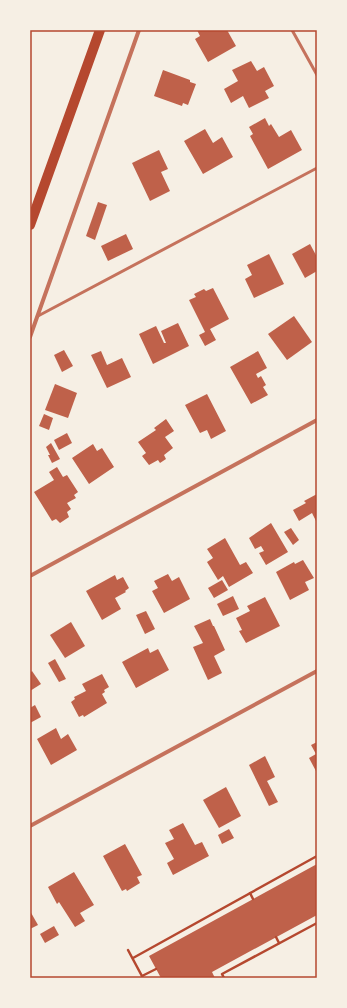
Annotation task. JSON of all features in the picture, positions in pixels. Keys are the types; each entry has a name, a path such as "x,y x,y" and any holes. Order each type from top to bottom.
{"main road":[{"path":"30,225 100,30"}],"street":[{"path":"30,337 140,30"},
{"path":"30,576 317,420"},
{"path":"30,826 317,671"}],"lane":[{"path":"292,30 317,74"},
{"path":"37,316 317,168"}],"path":[{"path":"133,958 317,856"},
{"path":"250,893 253,899"},
{"path":"224,978 222,974 317,923"},
{"path":"171,937 174,942"},
{"path":"276,937 279,943"},
{"path":"128,950 142,977 156,970"}],"building":[{"path":"197,30 227,30 236,46 208,62 195,39 200,36"},
{"path":"251,61 257,71 264,67 274,86 265,91 269,98 249,108 243,96 231,103 224,89 238,81 232,70"},
{"path":"163,70 190,80 190,82 196,84 188,105 183,103 182,106 154,96"},
{"path":"265,118 269,126 271,124 279,137 291,130 302,150 268,169 250,136 253,134 249,127"},
{"path":"205,129 213,143 222,137 233,157 203,174 184,141"},
{"path":"159,150 168,169 161,172 170,191 150,201 132,163"},
{"path":"98,202 107,205 95,240 86,236"},
{"path":"126,234 133,249 108,261 101,246"},
{"path":"310,244 317,257 317,271 305,278 292,254"},
{"path":"269,254 284,284 254,298 245,279 252,275 247,265"},
{"path":"213,288 229,319 210,329 216,340 205,346 199,335 205,332 189,300 196,297 194,294 204,289 206,291"},
{"path":"294,316 312,342 287,360 268,334"},
{"path":"178,323 189,346 153,364 139,334 156,326 164,343 166,343 161,331"},
{"path":"64,350 73,366 62,372 54,355"},
{"path":"101,351 107,365 122,358 131,377 107,388 91,355"},
{"path":"258,351 267,368 256,374 258,378 261,376 266,385 263,387 268,395 251,404 230,367"},
{"path":"55,384 77,393 68,418 45,410"},
{"path":"207,394 226,431 211,439 207,430 200,433 185,405"},
{"path":"44,414 53,418 49,430 39,426"},
{"path":"166,419 174,431 165,437 173,448 164,455 166,459 160,463 158,460 149,465 142,456 146,453 138,442 156,430 154,428"},
{"path":"67,433 72,443 59,450 54,440"},
{"path":"51,443 60,459 52,463 46,447"},
{"path":"93,444 97,451 102,448 114,467 89,484 72,458"},
{"path":"57,467 63,477 67,475 78,492 74,495 76,498 67,503 71,509 67,512 69,517 60,523 56,519 52,521 34,492 54,480 49,472"},
{"path":"317,494 317,523 312,513 299,521 293,510 306,503 304,501"},
{"path":"271,523 288,552 266,565 259,553 264,551 261,546 255,549 249,538"},
{"path":"291,528 299,540 293,545 284,532"},
{"path":"225,538 240,565 246,562 253,573 229,587 223,576 218,580 207,562 213,558 207,549"},
{"path":"303,560 314,578 305,582 309,590 290,600 276,572 294,562 295,564"},
{"path":"168,574 172,581 179,577 190,599 164,613 152,591 158,588 154,581"},
{"path":"115,575 117,580 123,577 129,588 125,591 126,592 115,598 121,609 102,620 86,591"},
{"path":"222,580 228,590 214,598 208,588"},
{"path":"233,596 239,609 223,616 217,604"},
{"path":"265,597 280,626 246,643 239,631 242,630 236,618 250,611 247,606"},
{"path":"146,611 155,629 145,634 136,615"},
{"path":"210,619 225,650 214,656 222,673 208,680 193,647 203,643 194,626"},
{"path":"71,622 85,646 65,658 50,635"},
{"path":"148,648 150,653 158,649 169,670 136,688 122,662"},
{"path":"55,659 66,679 59,682 48,663"},
{"path":"32,671 41,684 30,691 30,673"},
{"path":"102,674 109,687 104,690 105,692 102,694 107,703 84,717 83,715 79,717 71,702 75,699 74,697 86,691 82,684"},
{"path":"35,705 41,717 30,723 30,708"},
{"path":"56,728 61,739 68,734 77,750 51,765 37,739"},
{"path":"317,742 317,773 309,758 316,754 311,745"},
{"path":"265,756 275,777 267,781 278,802 269,806 249,765"},
{"path":"226,787 241,816 219,828 203,800"},
{"path":"183,823 195,845 202,842 209,856 173,875 167,863 174,859 165,843 174,839 169,830"},
{"path":"229,829 234,838 222,844 218,835"},
{"path":"125,844 142,875 137,877 140,883 127,891 126,889 122,891 103,856"},
{"path":"317,864 317,915 212,972 215,978 161,978 149,956"},
{"path":"74,872 94,905 80,913 85,921 75,927 59,902 57,904 48,887"},
{"path":"30,911 38,925 30,929"},
{"path":"54,926 59,935 45,943 40,934"}]}
